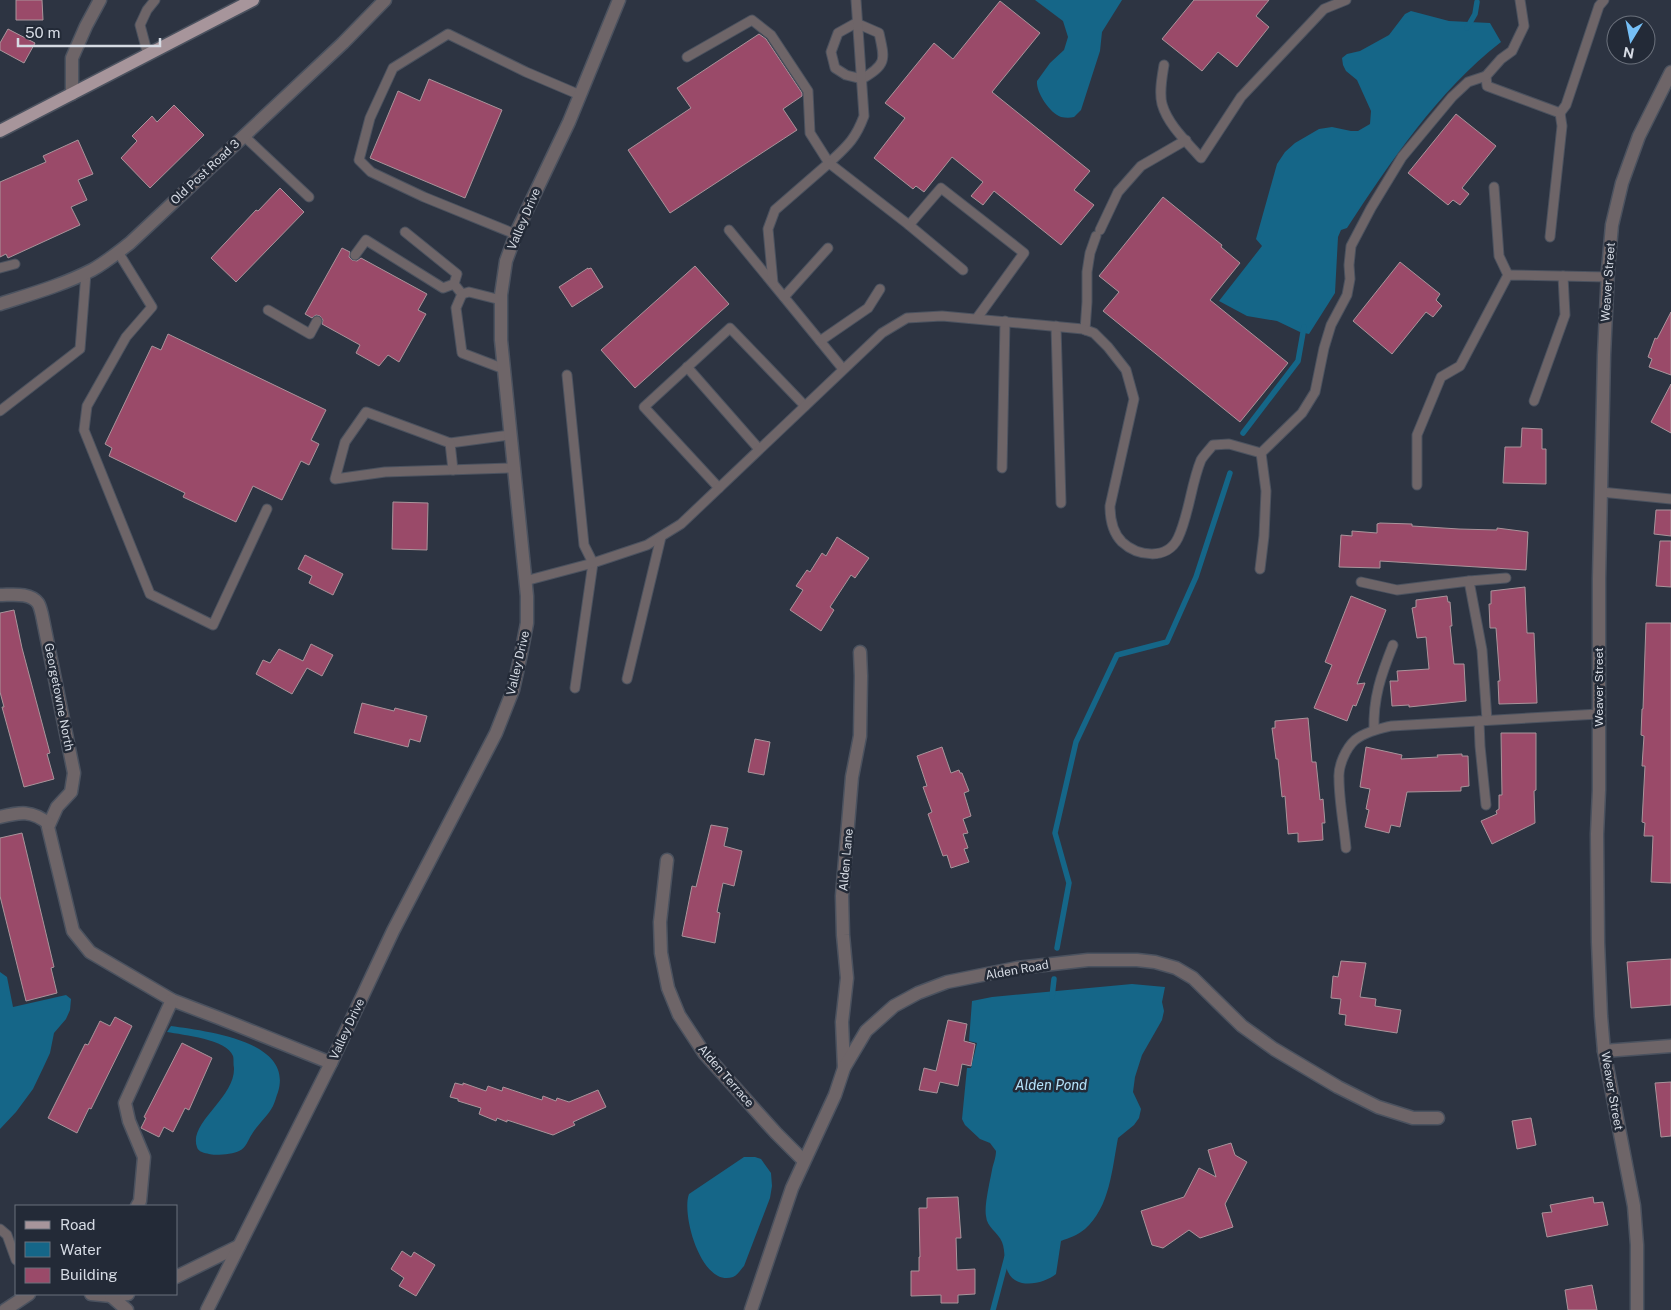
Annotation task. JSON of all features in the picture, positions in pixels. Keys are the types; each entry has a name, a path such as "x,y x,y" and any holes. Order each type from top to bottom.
{"main road":[{"path":"0,131 253,0"}],"street":[{"path":"72,94 72,58 100,0"},
{"name":"Old Post Road 3","path":"0,304 64,283 110,259 343,43 385,0"},
{"name":"Valley Drive","path":"207,1310 332,1063 393,931 496,732 515,681 527,623 525,581 501,340 502,300 506,261 516,234 580,95 619,0"},
{"name":"Weaver Street","path":"1637,1310 1637,1245 1634,1206 1604,1051 1601,1016 1597,834 1601,492 1608,277 1612,225 1622,183 1639,136 1671,72"},
{"name":"Georgetowne North","path":"0,595 18,594 27,596 37,602 42,615 74,773 71,792 57,807 49,824"},
{"name":"Alden Lane","path":"844,1068 842,1022 847,978 842,935 842,896 852,777 860,736 860,652"},
{"path":"0,817 18,813 39,816 49,824 73,931 90,952 172,1000 332,1063"},
{"name":"Alden Terrace","path":"667,860 660,922 661,953 668,988 679,1015 704,1053 803,1160"},
{"name":"Alden Road","path":"751,1310 792,1188 803,1160 831,1104 844,1068 866,1032 894,1006 918,993 947,982 1017,968 1088,960 1155,962 1169,966 1193,978 1242,1026 1274,1050 1338,1087 1378,1107 1413,1118 1438,1118"},
{"path":"138,1205 140,1201 144,1157 129,1121 125,1103 172,1000"},
{"path":"1604,1051 1671,1046"},
{"path":"178,1276 239,1246"},
{"path":"5,1310 26,1295"},
{"path":"100,1295 119,1295"},
{"path":"110,1296 127,1310"}],"lane":[{"path":"148,55 140,25 147,10 155,0"},
{"path":"772,283 768,229 775,210 849,145 858,133 864,116 856,23 856,0"},
{"path":"1164,65 1161,103 1170,121 1201,158 1241,97 1322,4 1346,0"},
{"path":"1261,453 1302,412 1315,392 1331,325 1348,295 1351,246 1371,208 1402,157 1452,97 1468,82 1486,76 1501,58 1512,50 1524,26 1520,0"},
{"path":"1550,237 1562,126 1560,114 1566,105 1599,6 1604,0"},
{"path":"687,57 752,20 771,35 808,91 810,133 829,163 963,270"},
{"path":"856,23 879,34 884,56 878,69 862,78 846,75 835,68 831,52 838,33 856,23"},
{"path":"516,234 424,197 371,172 359,160 370,118 393,68 448,34 526,72 580,95"},
{"path":"1486,76 1488,86 1560,114"},
{"path":"244,136 309,197"},
{"path":"1089,332 1087,272 1090,253 1118,192 1141,166 1186,140"},
{"path":"1494,187 1498,256 1508,275"},
{"path":"909,225 940,188 1024,253 977,318"},
{"path":"729,230 843,369"},
{"path":"405,232 457,274 454,284"},
{"path":"355,255 366,240 443,288 454,284"},
{"path":"784,297 828,248"},
{"path":"118,252 152,307 126,337 87,406 84,430 150,594 213,625 267,509"},
{"path":"0,268 15,264"},
{"path":"0,411 80,349 86,273"},
{"path":"1508,275 1608,277"},
{"path":"1417,484 1417,435 1441,377 1460,366 1508,275"},
{"path":"1534,401 1565,315 1563,276"},
{"path":"454,284 462,294"},
{"path":"820,341 868,308 880,289"},
{"path":"462,294 469,292 502,300"},
{"path":"462,294 456,308 462,353 504,369"},
{"path":"268,310 310,334 317,321"},
{"path":"525,581 593,563 647,545 681,524 882,333 908,318 942,316 1056,326 1089,332 1108,347 1126,370 1134,398 1110,506 1110,520 1118,538 1130,549 1144,554 1156,554 1167,550 1178,540 1202,460 1213,445 1229,444 1261,453"},
{"path":"1002,468 1005,321"},
{"path":"1056,326 1061,503"},
{"path":"719,488 644,407 730,328 805,406"},
{"path":"687,368 759,449"},
{"path":"567,375 584,545 593,563 575,688"},
{"path":"510,435 450,443 366,412 345,442 335,479 385,472 513,468"},
{"path":"450,443 453,470"},
{"path":"1260,569 1266,491 1261,453"},
{"path":"1601,492 1671,499"},
{"path":"628,679 661,537"},
{"path":"1361,582 1397,590 1506,578"},
{"path":"1469,582 1482,650 1483,721 1480,746 1486,805"},
{"path":"1374,730 1376,695 1382,673 1393,646"},
{"path":"1346,848 1338,777 1348,749 1355,740 1374,730 1391,726 1599,714"},
{"path":"0,1229 7,1235 15,1257"}],"water":[{"path":"1035,0 1122,0 1102,32 1100,51 1081,110 1074,117 1061,117 1052,111 1041,97 1037,86 1037,81 1050,63 1064,50 1068,37 1063,21"},
{"path":"1411,11 1449,21 1490,23 1501,42 1456,83 1436,105 1398,153 1347,228 1341,230 1338,237 1335,293 1309,334 1300,332 1277,321 1247,316 1219,301 1262,246 1256,239 1277,164 1285,152 1295,143 1319,129 1332,127 1358,131 1370,124 1371,111 1357,80 1346,71 1342,58 1347,54 1360,51 1389,35 1405,14"},
{"path":"0,972 7,977 13,1007 66,995 71,999 70,1010 66,1019 54,1033 50,1053 33,1089 16,1112 0,1129"},
{"name":"Alden Pond","path":"1132,984 1165,987 1162,1002 1164,1011 1162,1020 1142,1055 1135,1077 1133,1092 1141,1109 1139,1118 1134,1125 1118,1138 1109,1187 1100,1210 1085,1229 1061,1241 1056,1274 1038,1283 1030,1284 1017,1281 1008,1272 1002,1242 988,1224 986,1216 988,1193 996,1151 990,1143 980,1139 965,1125 962,1119 967,1068 971,1068 977,1043 969,1041 972,1001 992,997"},
{"path":"171,1026 224,1035 243,1041 273,1060 279,1074 278,1092 273,1106 241,1150 219,1155 204,1153 198,1149 196,1138 205,1119 227,1090 232,1079 234,1068 233,1056 229,1050 214,1042 167,1032"},
{"path":"744,1157 761,1159 771,1173 772,1186 770,1198 744,1266 733,1277 722,1277 712,1272 696,1248 691,1232 687,1204 689,1194"}],"building":[{"path":"16,0 42,0 43,20 16,20"},
{"path":"1194,0 1269,0 1256,16 1269,27 1237,67 1218,52 1202,71 1162,39"},
{"path":"1000,1 1040,33 992,92 1090,171 1074,190 1094,205 1061,245 994,191 983,205 971,196 983,182 952,157 924,192 916,186 913,189 874,158 905,118 885,103 934,43 953,59"},
{"path":"8,29 35,43 24,63 0,50 0,43"},
{"path":"759,34 766,39 802,93 802,96 783,109 797,130 670,213 628,150 691,108 677,88"},
{"path":"429,79 502,110 465,198 370,158 398,91 420,101"},
{"path":"174,105 204,135 150,188 121,158 137,141 132,136 152,116 157,122"},
{"path":"1456,114 1496,146 1462,188 1469,194 1460,205 1453,200 1448,205 1408,173"},
{"path":"78,140 93,174 78,180 87,200 71,207 80,225 8,258 6,254 0,257 0,182 46,162 43,156"},
{"path":"280,188 304,212 236,282 211,258 256,210 258,211"},
{"path":"1163,197 1222,245 1221,247 1240,263 1210,300 1288,363 1240,422 1103,311 1119,292 1099,276"},
{"path":"342,248 350,252 349,257 352,260 357,261 361,258 427,294 418,310 426,314 399,362 388,355 379,366 356,353 360,345 322,324 323,320 320,316 316,315 312,318 305,314"},
{"path":"1400,262 1440,294 1436,300 1442,306 1433,317 1426,312 1392,354 1353,321"},
{"path":"695,266 729,304 635,388 601,350"},
{"path":"588,268 591,268 603,287 572,307 559,287"},
{"path":"1671,312 1671,375 1649,367 1652,359 1648,357 1655,338 1657,339"},
{"path":"168,334 326,410 311,440 319,444 309,465 301,461 282,500 253,486 236,522 183,497 185,493 109,456 112,448 105,444 152,346 161,350"},
{"path":"1671,384 1671,433 1651,422"},
{"path":"1522,428 1542,429 1542,449 1546,449 1546,484 1503,483 1505,447 1521,447"},
{"path":"393,502 428,503 427,550 392,549"},
{"path":"1656,510 1671,510 1671,536 1654,534"},
{"path":"1377,524 1459,529 1497,530 1497,528 1528,532 1526,570 1380,561 1380,568 1339,567 1341,535 1352,536 1352,531 1377,533"},
{"path":"837,537 869,558 855,578 851,575 830,607 834,610 821,631 790,610 803,590 796,586 807,570 810,572 822,553 826,556"},
{"path":"1660,541 1671,541 1671,587 1656,586"},
{"path":"305,555 343,574 333,595 309,583 312,576 298,569"},
{"path":"1525,587 1527,633 1534,633 1537,703 1499,704 1498,681 1500,681 1496,628 1490,628 1489,604 1491,604 1491,591"},
{"path":"1351,596 1386,610 1357,684 1365,683 1356,706 1353,705 1347,721 1314,708 1332,665 1325,662"},
{"path":"1447,596 1448,602 1450,602 1452,626 1450,626 1454,664 1464,664 1466,701 1409,707 1409,705 1392,706 1390,681 1398,681 1397,671 1429,669 1426,637 1417,638 1412,608 1416,607 1416,600"},
{"path":"14,610 22,648 50,753 47,754 54,779 24,787 2,707 4,707 0,692 0,613"},
{"path":"1646,623 1671,623 1671,883 1651,882 1653,836 1644,836 1645,823 1642,822 1645,766 1642,766 1644,736 1641,735"},
{"path":"311,644 333,655 322,676 307,668 292,694 256,674 263,660 270,663 279,649 303,661"},
{"path":"362,703 394,711 395,708 427,716 420,742 410,739 408,747 354,733"},
{"path":"1308,718 1312,762 1316,762 1320,800 1323,799 1325,823 1322,823 1323,840 1298,842 1298,833 1288,834 1285,796 1282,797 1272,728 1275,728 1275,721"},
{"path":"1501,733 1536,733 1535,823 1492,844 1481,821 1497,814 1496,811 1499,809 1499,795 1502,795"},
{"path":"755,739 770,742 764,775 748,772"},
{"path":"942,747 951,773 959,770 962,773 969,791 964,793 971,816 963,819 968,833 963,834 968,848 964,849 969,862 951,868 947,855 943,856 928,814 932,812 923,787 927,786 917,756"},
{"path":"1366,747 1402,755 1401,759 1438,757 1437,755 1462,754 1462,756 1468,756 1469,786 1461,787 1461,791 1407,792 1400,827 1391,825 1389,833 1365,827 1369,810 1366,809 1370,789 1360,787"},
{"path":"711,825 728,828 724,846 742,851 734,886 723,883 717,912 720,913 715,943 682,936 692,886 696,887"},
{"path":"22,833 54,967 51,968 57,993 26,1001 0,896 0,838"},
{"path":"1671,959 1671,1005 1631,1008 1627,962"},
{"path":"1341,961 1366,963 1360,997 1376,999 1375,1006 1401,1010 1397,1033 1345,1025 1346,1015 1339,1014 1341,999 1331,998 1333,976 1338,977"},
{"path":"115,1017 132,1026 77,1133 48,1118 85,1044 88,1045 100,1021 110,1026"},
{"path":"948,1020 967,1024 964,1041 975,1044 971,1066 962,1064 958,1086 940,1082 937,1093 919,1090 924,1068 936,1071"},
{"path":"182,1043 212,1058 189,1110 185,1108 173,1132 164,1127 159,1137 141,1128 146,1118 144,1117"},
{"path":"1671,1082 1671,1136 1661,1137 1655,1083"},
{"path":"455,1083 463,1085 463,1083 486,1091 488,1086 502,1091 503,1087 542,1100 543,1096 556,1101 557,1098 569,1102 598,1090 606,1107 573,1122 575,1125 553,1135 507,1120 507,1122 497,1118 496,1121 479,1114 481,1108 450,1097"},
{"path":"1531,1118 1536,1145 1517,1149 1512,1121"},
{"path":"1231,1143 1235,1155 1247,1162 1225,1204 1233,1227 1200,1238 1189,1230 1163,1248 1152,1245 1141,1211 1184,1197 1199,1168 1216,1177 1208,1150"},
{"path":"958,1197 961,1238 956,1238 957,1270 975,1269 975,1294 958,1295 958,1303 941,1303 941,1295 911,1296 911,1271 919,1271 919,1208 927,1208 927,1198"},
{"path":"1593,1197 1594,1203 1603,1202 1608,1225 1547,1237 1542,1213 1552,1212 1550,1205"},
{"path":"402,1251 411,1257 414,1252 435,1265 416,1296 399,1286 404,1278 391,1269"},
{"path":"1592,1285 1597,1310 1568,1310 1565,1290"}],"waterway":[{"path":"1467,28 1475,14 1477,2"},
{"path":"1243,433 1298,361 1304,327"},
{"path":"1057,948 1069,883 1055,833 1076,742 1117,655 1167,642 1196,577 1230,473"},
{"path":"1052,997 1054,979"},
{"path":"993,1310 1007,1257"}]}
